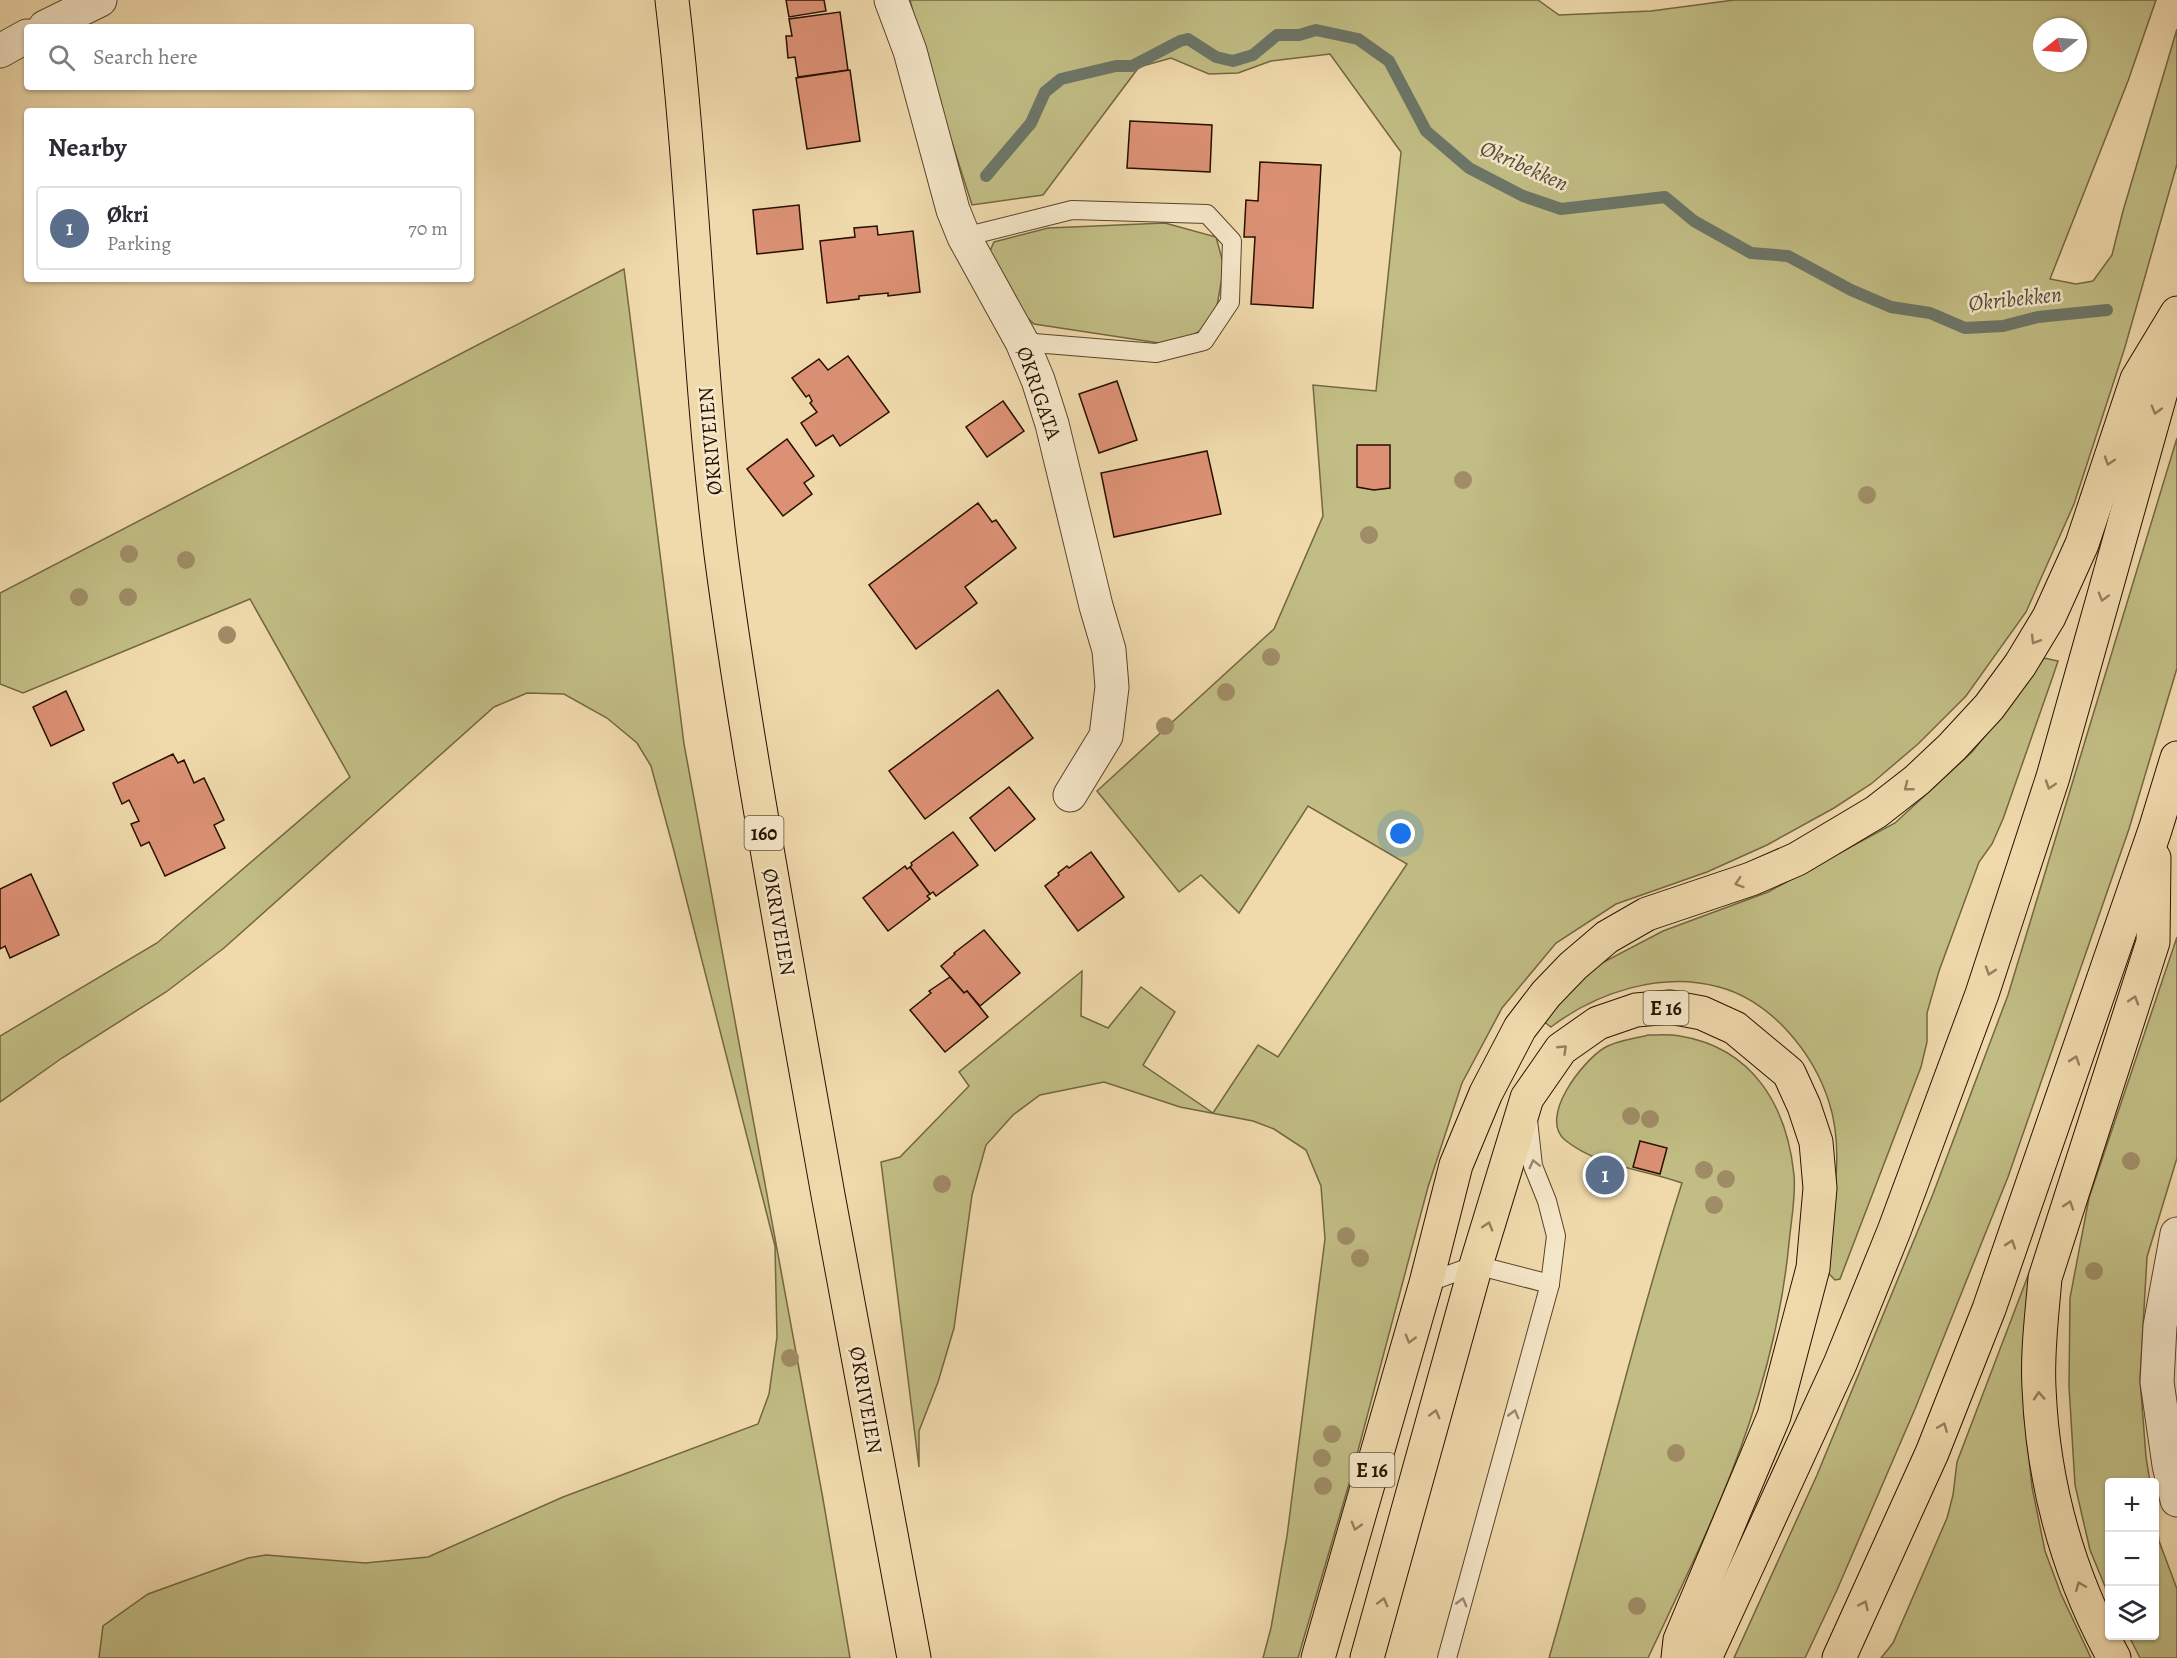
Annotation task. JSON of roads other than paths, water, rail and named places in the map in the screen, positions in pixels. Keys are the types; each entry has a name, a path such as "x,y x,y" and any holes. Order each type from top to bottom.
{"main road":[{"name":"ØKRIVEIEN","path":"672,0 682,82 708,435 741,696 810,1098 914,1658"},
{"name":"E 16","path":"1318,1658 1426,1283 1456,1165 1486,1093 1520,1028 1546,994 1573,966 1607,937 1647,914 1760,875 1797,859 1841,834 1876,812 1917,780 1989,707 2020,665 2049,617 2082,544 2137,379 2177,313"},
{"path":"1706,1658 1840,1364 1893,1231 1982,994 2053,777 2177,333"},
{"path":"1839,1658 1932,1453 1989,1310 2155,830 2177,758"},
{"path":"2114,1658 2100,1633 2080,1587 2065,1547 2054,1504 2043,1448 2038,1386 2040,1335 2045,1278 2153,942 2155,830"},
{"name":"E 16","path":"1367,1658 1476,1265 1527,1098 1561,1049 1598,1023 1636,1010 1670,1007 1702,1013 1736,1028 1789,1073 1804,1106 1816,1142 1820,1188 1813,1268 1774,1416 1680,1640 1678,1658"}],"street":[{"path":"51,24 100,0"},
{"name":"ØKRIGATA","path":"891,0 910,51 953,210 964,237 1022,342 1038,380 1052,424 1096,606 1109,650 1112,687 1106,736 1070,795"},
{"path":"0,51 24,38"},
{"path":"2177,1234 2160,1326 2157,1382 2169,1465 2177,1500"}],"lane":[{"path":"964,237 1072,210 1207,214 1232,241 1230,302 1204,341 1156,353 1022,342"},
{"path":"1447,1658 1550,1284 1556,1236 1547,1201 1533,1166 1527,1098"},
{"path":"1426,1283 1476,1265 1550,1284"}],"waterway":[{"name":"Økribekken","path":"986,176 1031,123 1045,92 1061,79 1116,66 1132,66 1188,39 1216,57 1233,61 1253,55 1277,35 1299,35 1316,30 1358,39 1389,61 1426,131 1469,168 1523,196 1561,209 1665,197 1694,221 1751,253 1788,256 1851,290 1891,307 1930,313 1965,328 2003,326 2038,317 2107,310"}],"place":[{"name":"Økri","path":"1605,1175"}]}
